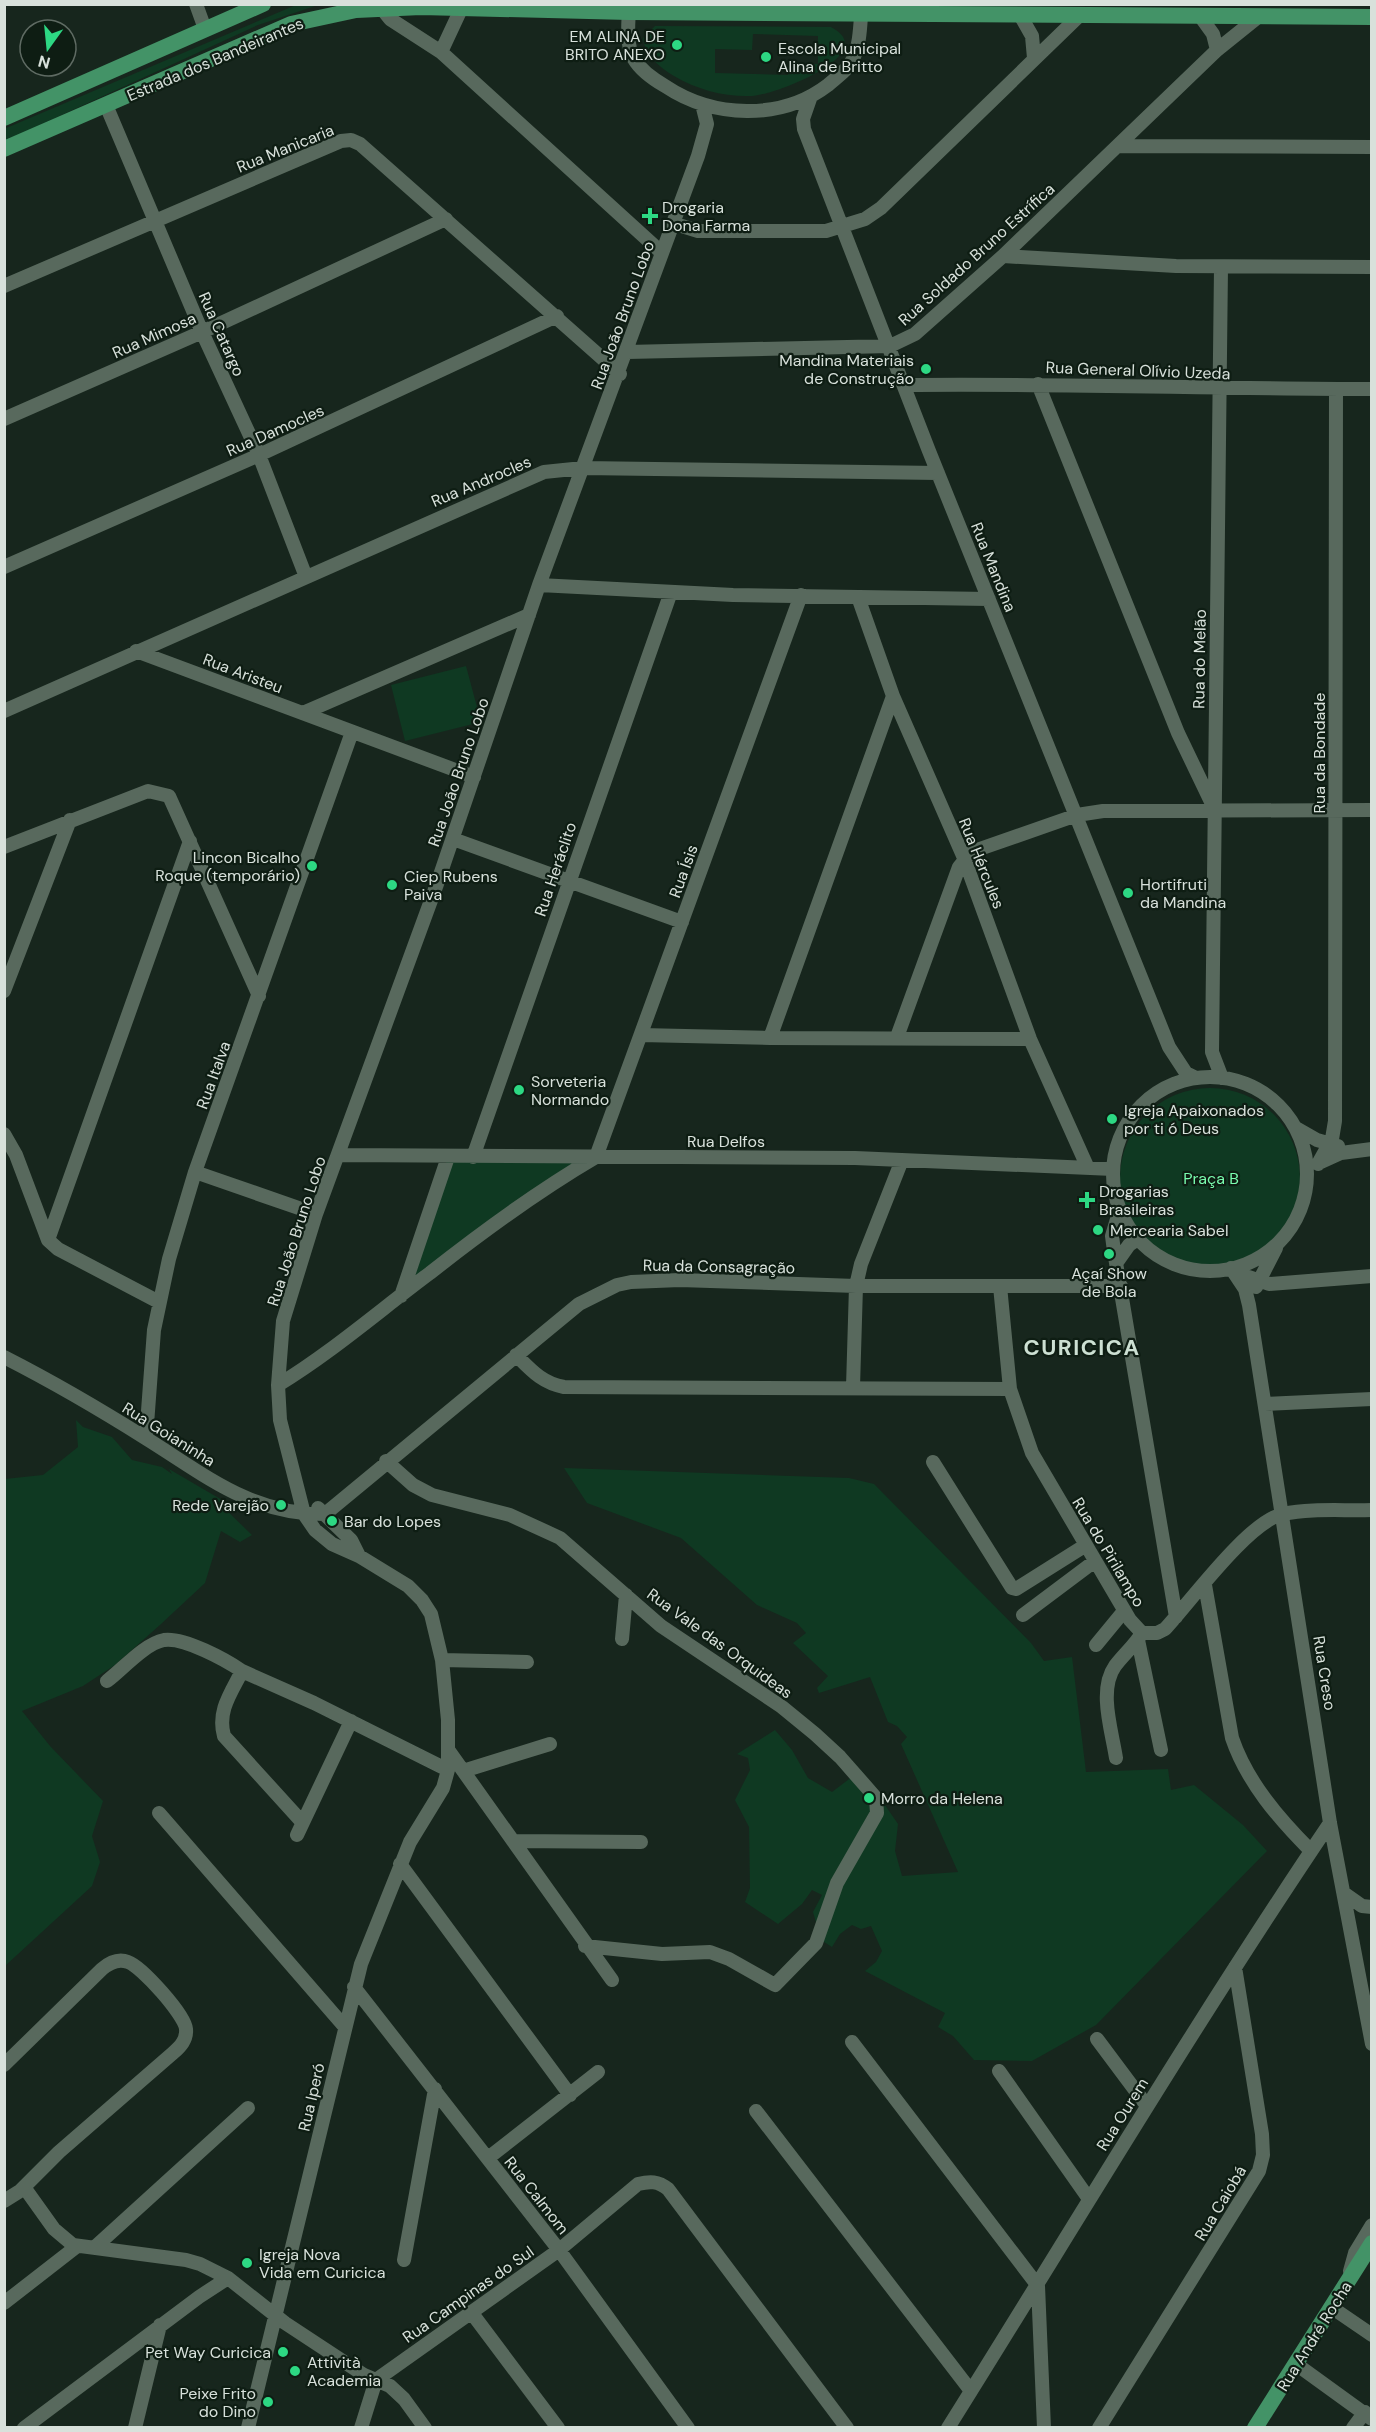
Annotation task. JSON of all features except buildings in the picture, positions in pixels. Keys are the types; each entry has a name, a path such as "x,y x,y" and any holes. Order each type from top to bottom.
{"main road":[{"name":"Estrada dos Bandeirantes","path":"4,118 263,4"},
{"name":"Estrada dos Bandeirantes","path":"4,149 291,24 379,6 862,9 1080,16 1371,17"},
{"name":"Rua André Rocha","path":"1255,2427 1346,2283 1369,2252"}],"street":[{"path":"196,4 205,29"},
{"path":"379,6 390,19 441,52 662,252"},
{"path":"441,52 462,8"},
{"path":"629,8 630,48 642,69 680,96 702,104 749,111 790,105 811,96 842,74 853,59 859,41 862,9"},
{"path":"1020,15 1032,36 1034,58"},
{"path":"672,224 698,231 826,231 865,219 881,208 1080,16"},
{"path":"1200,16 1213,34 1217,50"},
{"name":"Rua Soldado Bruno Estrífica","path":"627,352 890,346 915,334 1003,256 1150,117 1217,50 1258,17"},
{"name":"Rua Mandina","path":"811,96 803,119 804,129 938,473 1169,1047 1186,1073 1199,1077"},
{"name":"Rua João Bruno Lobo","path":"304,1514 301,1493 280,1420 278,1385 283,1321 316,1214 453,839 539,585 620,374 706,134 707,124 702,104"},
{"name":"Rua Catargo","path":"106,105 202,332 259,456 306,577"},
{"path":"1150,117 1153,139 1161,144"},
{"name":"Rua Manicaria","path":"4,286 155,219 341,141 351,140 360,144 620,374"},
{"path":"1119,146 1161,144 1371,147"},
{"name":"Rua Mimosa","path":"4,419 202,332 446,219"},
{"path":"1003,256 1221,267 1371,267"},
{"name":"Rua do Melão","path":"1221,267 1212,1052 1222,1078"},
{"name":"Rua Damocles","path":"4,567 259,456 557,316"},
{"path":"1038,384 1178,733 1214,808"},
{"name":"Rua General Olívio Uzeda","path":"904,385 1038,384 1221,389 1371,389"},
{"name":"Rua da Bondade","path":"1305,1196 1318,1164 1323,1142 1335,1117 1336,389"},
{"name":"Rua Androcles","path":"136,651 544,471 583,468 938,473"},
{"path":"539,585 671,592 990,599"},
{"name":"Rua Heráclito","path":"473,1157 671,592"},
{"name":"Rua Ísis","path":"596,1157 801,595"},
{"name":"Rua Hércules","path":"858,597 893,696 964,858 1030,1039 1087,1166"},
{"path":"303,713 529,615"},
{"path":"4,711 136,651"},
{"name":"Rua Aristeu","path":"136,651 474,777"},
{"path":"770,1038 893,696"},
{"name":"Rua Italva","path":"146,1438 154,1330 159,1302 195,1172 352,732"},
{"path":"4,847 148,791 157,791 169,796 259,996"},
{"path":"897,1037 964,858 971,852 1077,815 1103,811 1214,808 1371,810"},
{"path":"4,991 70,820"},
{"path":"453,839 682,922"},
{"path":"48,1240 190,841"},
{"path":"641,1035 1030,1039"},
{"name":"Rua Mandina","path":"1166,1087 1172,1074 1169,1047"},
{"name":"Rua do Melão","path":"1199,1077 1212,1052"},
{"path":"1275,1250 1233,1268 1214,1271 1180,1266 1158,1255 1138,1239 1120,1209 1114,1189 1113,1168 1118,1143 1132,1116 1153,1095 1166,1087 1199,1077 1222,1078 1252,1086 1265,1094 1277,1104 1296,1128 1306,1154 1305,1196 1295,1221 1275,1250 1271,1263 1278,1274 1296,1281"},
{"path":"1296,1128 1323,1142 1354,1150"},
{"path":"4,1134 16,1155 48,1240 58,1249 159,1302"},
{"path":"1069,1166 1075,1142"},
{"path":"1318,1164 1333,1155 1371,1149"},
{"name":"Rua Delfos","path":"338,1155 902,1160 1113,1168"},
{"path":"401,1296 448,1157"},
{"path":"278,1385 325,1356 401,1296 536,1196 596,1157"},
{"path":"853,1387 856,1286 861,1263 902,1160"},
{"path":"195,1172 316,1214"},
{"path":"1120,1209 1112,1236 1176,1617"},
{"path":"1117,1262 1129,1245 1138,1239"},
{"name":"Rua Creso","path":"1249,1305 1258,1280 1275,1250"},
{"path":"1233,1268 1269,1284 1371,1276"},
{"name":"Rua Creso","path":"1233,1268 1245,1289 1249,1305 1284,1514 1330,1823 1371,2039"},
{"name":"Rua da Consagração","path":"325,1514 386,1461 579,1304 616,1285 631,1282 680,1280 856,1286 1121,1286"},
{"name":"Rua do Pirilampo","path":"1000,1286 1010,1389 1032,1453 1140,1637 1157,1633 1176,1617 1258,1527 1284,1514 1371,1510"},
{"path":"516,1355 550,1385 564,1387 1010,1389"},
{"name":"Rua Goianinha","path":"4,1357 146,1438 238,1496 277,1509 304,1514 325,1514"},
{"path":"1265,1404 1371,1399"},
{"name":"Rua Vale das Orquideas","path":"386,1461 413,1485 432,1495 510,1515 560,1538 661,1626 782,1707 840,1757 876,1798 877,1813 837,1883 816,1943 779,1987 729,1959 710,1953 662,1954 585,1946"},
{"path":"933,1462 1012,1588 1016,1589 1086,1545"},
{"path":"301,1493 351,1540 359,1556"},
{"path":"107,1681 153,1645 165,1640 184,1642 448,1770 449,1751 442,1660 431,1614 423,1600 408,1587 359,1556 332,1544 315,1530 304,1514"},
{"path":"1023,1615 1095,1561"},
{"path":"1205,1585 1232,1738 1240,1761 1287,1827 1311,1851"},
{"path":"622,1639 626,1595"},
{"path":"1096,1645 1124,1611"},
{"path":"1140,1637 1161,1750"},
{"path":"1116,1758 1107,1688 1114,1667 1140,1637"},
{"path":"442,1660 527,1662"},
{"path":"242,1671 223,1709 220,1723 224,1736 300,1829 351,1721"},
{"path":"463,1771 550,1744"},
{"path":"449,1751 585,1946 612,1980"},
{"name":"Rua Iperó","path":"248,2427 277,2316 361,1964 400,1864 410,1842 443,1788 448,1770"},
{"path":"159,1813 345,2026"},
{"name":"Rua Ourem","path":"948,2427 1038,2286 1147,2106 1330,1823"},
{"path":"513,1841 641,1842"},
{"path":"400,1864 570,2095"},
{"path":"1345,1894 1362,1906 1371,1907"},
{"path":"4,2065 105,1966 116,1961 128,1962 142,1973 176,2008 186,2030 181,2046 59,2151 24,2187 4,2201"},
{"name":"Rua Caiobá","path":"1099,2427 1259,2171 1263,2155 1262,2134 1235,1967"},
{"name":"Rua Calmom","path":"354,1987 559,2250 687,2427"},
{"path":"1097,2039 1147,2106"},
{"path":"852,2042 1038,2286 1044,2427"},
{"path":"999,2071 1089,2199"},
{"path":"488,2158 598,2072"},
{"path":"404,2260 435,2089"},
{"path":"94,2248 248,2108"},
{"path":"756,2110 971,2391"},
{"name":"Rua Campinas do Sul","path":"376,2380 559,2250 638,2184 653,2182 669,2188 847,2427"},
{"path":"24,2187 54,2229 76,2247 186,2260 200,2264 228,2278 277,2316 364,2375 397,2391 425,2427"},
{"path":"1346,2283 1355,2253 1371,2225"},
{"path":"4,2303 76,2247"},
{"path":"24,2427 160,2325 228,2278"},
{"path":"1331,2307 1371,2335"},
{"path":"471,2312 558,2427"},
{"path":"135,2427 160,2325"},
{"path":"1296,2364 1368,2415 1353,2427"},
{"path":"361,2427 376,2380"}],"green space":[{"path":"296,5 318,5 258,25 5,141 4,129"},
{"path":"655,26 831,27 843,38 844,49 835,60 800,81 764,94 742,96 712,92 674,76 654,60 643,38","holes":["753,34 818,36 818,64 789,64 788,75 715,73 715,49 752,50"]},
{"path":"466,666 481,722 405,741 391,685"},
{"name":"Praça B","path":"1210,1088 1245,1095 1274,1114 1293,1143 1300,1178 1293,1213 1274,1242 1245,1261 1210,1268 1175,1261 1146,1242 1127,1213 1120,1178 1127,1143 1146,1114 1175,1095"},
{"path":"448,1157 596,1157 401,1296"},
{"path":"76,1420 83,1427 112,1437 132,1460 162,1467 172,1474 169,1469 222,1500 220,1504 252,1535 240,1542 221,1531 205,1583 161,1624 115,1665 83,1686 22,1711 50,1746 103,1801 92,1836 100,1862 92,1886 5,1966 5,1479 43,1475 78,1447"},
{"path":"564,1468 849,1478 874,1484 1031,1643 1044,1661 1072,1657 1086,1772 1168,1769 1171,1790 1194,1785 1243,1825 1267,1851 1096,2025 1032,2061 974,2060 953,2036 938,2027 945,2013 865,1971 876,1962 882,1951 871,1926 861,1929 852,1925 840,1934 832,1947 821,1940 813,1912 822,1895 812,1890 802,1904 778,1924 745,1902 750,1888 749,1827 735,1800 750,1770 748,1758 737,1754 775,1730 792,1750 808,1778 832,1792 861,1770 898,1824 895,1851 902,1876 958,1872 901,1744 907,1737 897,1726 888,1722 870,1677 819,1693 817,1688 828,1676 793,1643 806,1633 797,1623 757,1605 681,1538 587,1503"}],"place":[{"name":"EM ALINA DE BRITO ANEXO","path":"677,45"},
{"name":"Escola Municipal Alina de Britto","path":"766,57"},
{"name":"Drogaria Dona Farma","path":"650,216"},
{"name":"Mandina Materiais de Construção","path":"926,369"},
{"name":"Lincon Bicalho Roque (temporário)","path":"312,866"},
{"name":"Ciep Rubens Paiva","path":"392,885"},
{"name":"Hortifruti da Mandina","path":"1128,893"},
{"name":"Sorveteria Normando","path":"519,1090"},
{"name":"Igreja Apaixonados por ti ó Deus","path":"1112,1119"},
{"name":"Drogarias Brasileiras","path":"1087,1200"},
{"name":"Mercearia Sabel","path":"1098,1230"},
{"name":"Açaí Show de Bola","path":"1109,1254"},
{"name":"Rede Varejão","path":"281,1505"},
{"name":"Bar do Lopes","path":"332,1521"},
{"name":"Morro da Helena","path":"869,1798"},
{"name":"Igreja Nova Vida em Curicica","path":"247,2263"},
{"name":"Pet Way Curicica","path":"283,2352"},
{"name":"Attività Academia","path":"295,2371"},
{"name":"Peixe Frito do Dino","path":"268,2402"}],"district":[{"name":"CURICICA","path":"1082,1347"}]}
